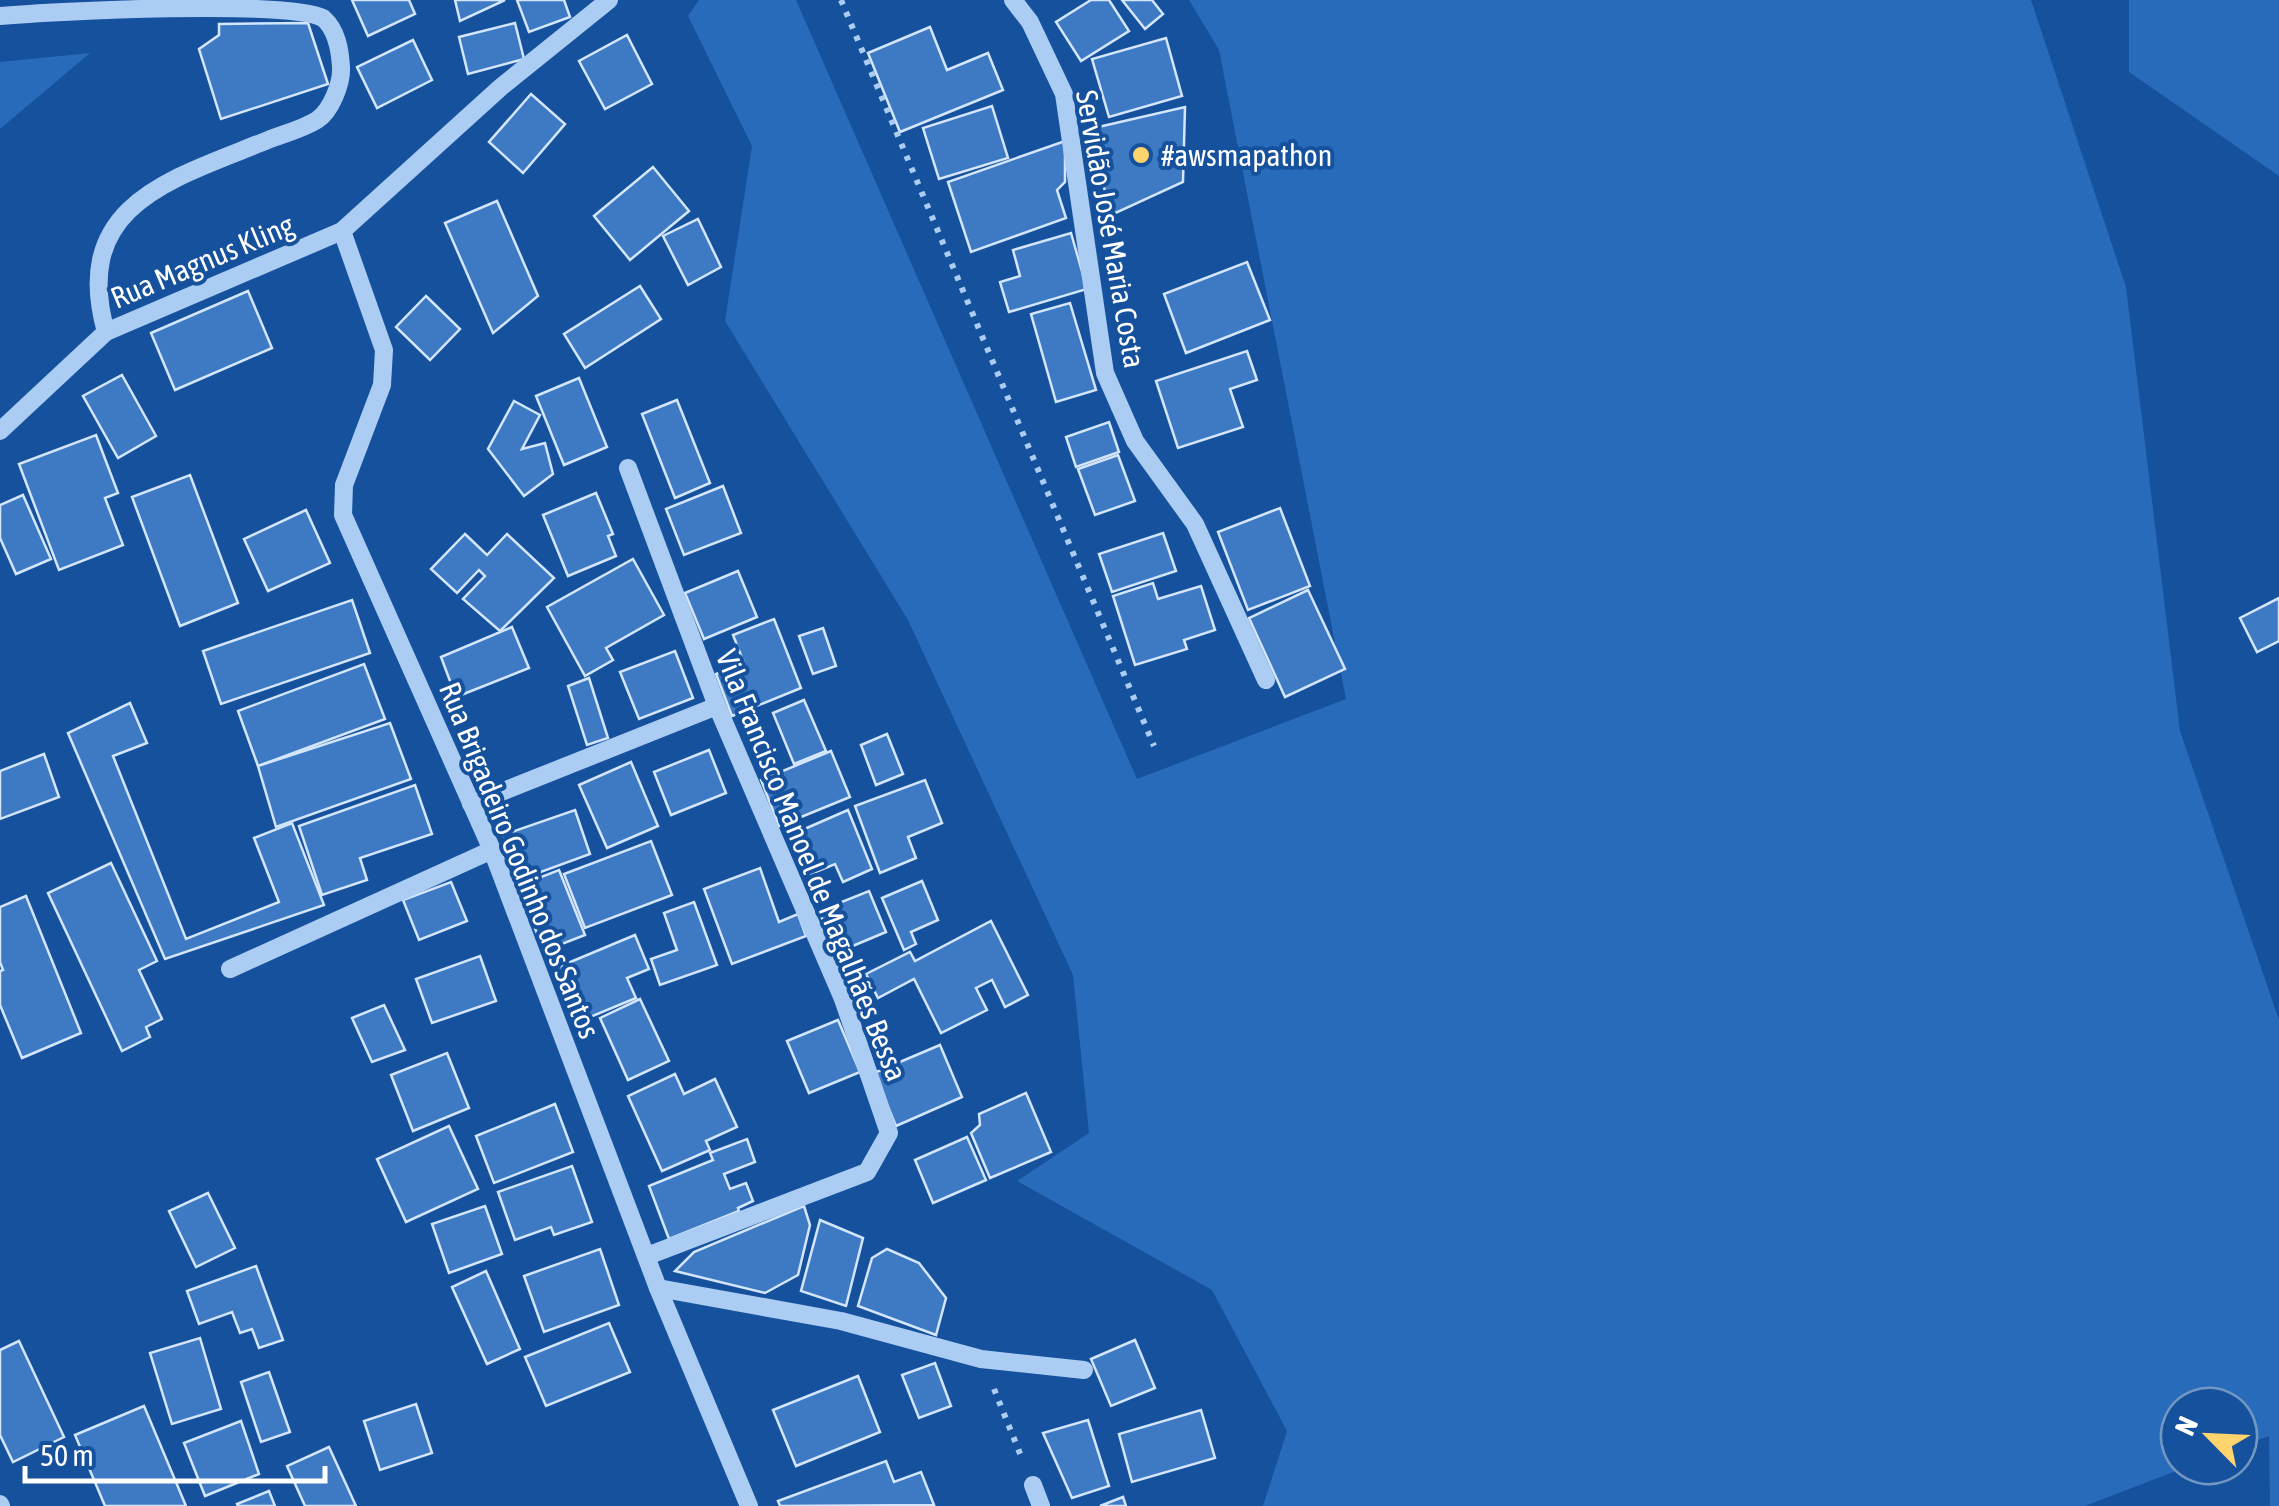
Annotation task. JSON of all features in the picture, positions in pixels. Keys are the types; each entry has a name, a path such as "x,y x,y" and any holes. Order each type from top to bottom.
{"street":[{"path":"342,231 502,87 609,0"},
{"name":"Servidão José Maria Costa","path":"1013,0 1030,22 1064,94 1104,373 1135,440 1196,524 1266,680"},
{"path":"0,16 125,5 270,2 300,6 324,18 339,44 342,74 332,101 319,119 141,196 122,215 97,269 98,302 106,332"},
{"name":"Rua Magnus Kling","path":"0,431 106,332 342,231"},
{"name":"Rua Brigadeiro Godinho dos Santos","path":"342,231 384,350 382,386 344,485 344,515 492,850 658,1288 750,1506"},
{"name":"Vila Francisco Manoel de Magalhães Bessa","path":"628,468 717,706 842,1000 889,1133 866,1172 647,1256"},
{"path":"472,804 717,706"},
{"path":"230,968 492,850"},
{"path":"658,1288 840,1321 981,1359 1084,1370"},
{"path":"1033,1485 1042,1506"}],"path":[{"path":"841,0 1154,746"},
{"path":"981,1359 1033,1485"}],"shaded area":[{"path":"699,0 796,0 1137,779 1346,699 1219,50 1189,0 2031,0 2126,287 2180,731 2279,1020 2279,1506 2270,1506 2269,1436 2259,1440 2259,1386 2159,1386 2159,1478 2085,1506 1263,1506 1287,1431 1212,1290 1017,1181 1089,1133 1073,975 908,620 725,321 752,146 688,16"},
{"path":"2129,0 2279,0 2279,176 2129,72"},
{"path":"90,53 0,129 0,62"}],"building":[{"path":"352,0 409,0 415,14 368,36"},
{"path":"455,0 505,0 460,21"},
{"path":"517,0 564,0 570,17 529,32"},
{"path":"1091,0 1109,0 1129,31 1081,61 1056,22"},
{"path":"1122,0 1152,0 1163,14 1145,29"},
{"path":"308,23 328,84 221,119 199,49 219,35 219,24"},
{"path":"515,23 524,59 468,74 459,37"},
{"path":"930,27 947,70 988,53 1003,90 900,132 868,53"},
{"path":"627,35 652,84 605,109 579,61"},
{"path":"1166,38 1182,96 1109,117 1092,59"},
{"path":"413,40 432,80 377,108 357,67"},
{"path":"531,94 565,124 523,173 489,142"},
{"path":"992,106 1008,158 939,179 923,128"},
{"name":"#awsmapathon","path":"1185,107 1183,182 1109,216 1094,128"},
{"path":"1065,141 1065,182 1057,190 1066,218 971,252 948,182"},
{"path":"653,167 689,211 630,260 594,216"},
{"path":"497,201 538,296 493,333 445,223"},
{"path":"698,219 721,267 688,285 663,236"},
{"path":"1071,233 1087,289 1009,312 1000,282 1020,276 1013,250"},
{"path":"1247,262 1270,320 1186,353 1164,294"},
{"path":"640,286 661,319 585,368 564,334"},
{"path":"248,291 272,348 175,390 151,333"},
{"path":"426,296 460,329 430,360 396,327"},
{"path":"1070,303 1096,390 1056,402 1031,314"},
{"path":"1247,351 1257,380 1230,389 1243,427 1178,448 1156,381"},
{"path":"122,375 156,436 118,458 83,396"},
{"path":"579,378 607,447 564,465 536,396"},
{"path":"677,400 710,483 675,498 642,414"},
{"path":"514,401 540,415 522,449 545,443 553,474 524,496 488,449"},
{"path":"1109,422 1119,452 1076,467 1066,437"},
{"path":"96,435 118,493 105,498 123,545 59,570 19,464"},
{"path":"1118,455 1135,501 1095,515 1078,469"},
{"path":"190,475 238,603 180,626 132,497"},
{"path":"723,486 741,533 684,555 666,509"},
{"path":"596,493 613,534 608,536 616,556 568,576 543,515"},
{"path":"23,495 51,559 16,574 0,538 0,505"},
{"path":"1280,508 1310,586 1248,610 1218,532"},
{"path":"306,510 330,563 268,591 244,539"},
{"path":"1163,533 1176,571 1112,592 1099,554"},
{"path":"465,534 487,555 507,534 554,578 500,631 463,599 485,576 479,570 457,593 431,569"},
{"path":"633,559 664,615 606,648 613,660 585,676 547,607"},
{"path":"738,571 757,617 704,639 685,593"},
{"path":"1153,583 1158,599 1201,586 1215,630 1184,640 1187,649 1135,665 1113,596"},
{"path":"1308,590 1345,669 1285,697 1249,618"},
{"path":"2279,598 2279,641 2257,652 2240,618"},
{"path":"352,600 370,653 221,704 203,651"},
{"path":"774,619 801,688 732,716 716,674 744,663 733,635"},
{"path":"512,627 529,668 456,697 441,657"},
{"path":"823,628 836,666 813,674 799,636"},
{"path":"675,651 693,698 639,719 620,672"},
{"path":"364,664 385,719 258,766 238,711"},
{"path":"589,678 608,738 587,745 568,686"},
{"path":"804,700 826,751 794,764 773,713"},
{"path":"130,703 147,743 113,756 186,939 279,902 254,838 292,823 324,905 165,959 68,733"},
{"path":"390,723 411,779 276,827 258,766"},
{"path":"887,734 903,774 876,785 861,745"},
{"path":"709,750 726,793 671,815 654,772"},
{"path":"831,751 850,797 779,826 761,780"},
{"path":"44,754 59,797 0,819 0,771"},
{"path":"631,762 658,826 607,848 579,785"},
{"path":"925,780 942,823 908,837 916,858 880,873 855,806"},
{"path":"415,785 432,834 360,858 367,880 322,895 299,826"},
{"path":"575,810 590,854 519,880 503,835"},
{"path":"848,810 872,869 843,882 835,864 811,874 793,834"},
{"path":"651,841 672,895 585,928 564,874"},
{"path":"111,863 157,961 139,970 162,1019 146,1027 150,1037 122,1051 48,893"},
{"path":"760,868 779,922 798,914 806,936 732,964 704,889"},
{"path":"559,870 585,935 544,951 518,886"},
{"path":"922,881 938,920 911,932 916,944 904,950 882,898"},
{"path":"451,882 467,921 419,940 403,900"},
{"path":"869,891 886,932 836,953 819,911"},
{"path":"26,896 81,1033 22,1058 0,1005 0,907"},
{"path":"694,902 717,965 660,985 651,959 677,950 664,913"},
{"path":"991,921 1028,995 1005,1007 992,980 976,988 987,1010 941,1033 914,979 878,998 866,974 910,952 915,961"},
{"path":"635,935 649,969 627,978 636,998 578,1022 556,968"},
{"path":"480,956 496,1001 432,1023 416,979"},
{"path":"640,999 669,1061 628,1080 600,1018"},
{"path":"384,1005 405,1050 372,1062 352,1018"},
{"path":"838,1020 860,1072 809,1093 787,1041"},
{"path":"940,1045 962,1097 896,1126 874,1073"},
{"path":"447,1053 469,1108 413,1131 391,1075"},
{"path":"675,1074 684,1094 715,1079 737,1127 706,1141 710,1150 662,1171 628,1096"},
{"path":"1026,1093 1051,1152 990,1178 971,1133 980,1125 979,1114"},
{"path":"555,1104 573,1152 494,1183 476,1136"},
{"path":"449,1126 478,1189 406,1222 377,1159"},
{"path":"967,1137 986,1180 933,1203 915,1160"},
{"path":"747,1139 755,1162 724,1174 730,1189 746,1183 753,1201 738,1208 739,1211 669,1239 649,1186 713,1160 710,1153"},
{"path":"572,1166 592,1222 554,1235 551,1227 515,1240 498,1192"},
{"path":"208,1193 235,1248 196,1267 169,1211"},
{"path":"485,1206 502,1254 449,1273 432,1224"},
{"path":"804,1206 810,1225 798,1275 765,1293 675,1271 694,1252"},
{"path":"820,1220 863,1238 846,1306 801,1291"},
{"path":"600,1249 619,1305 544,1332 524,1276"},
{"path":"887,1249 919,1263 946,1298 936,1335 858,1306 872,1258"},
{"path":"256,1266 283,1340 259,1348 252,1329 240,1333 232,1312 199,1324 187,1291"},
{"path":"486,1271 520,1349 487,1364 452,1287"},
{"path":"609,1323 630,1372 546,1406 525,1357"},
{"path":"200,1338 221,1409 172,1424 150,1353"},
{"path":"1135,1340 1155,1388 1111,1406 1091,1359"},
{"path":"19,1341 64,1437 13,1462 0,1435 0,1350"},
{"path":"935,1363 951,1406 919,1418 902,1375"},
{"path":"269,1372 290,1432 261,1442 241,1382"},
{"path":"858,1376 880,1432 796,1466 773,1410"},
{"path":"416,1404 432,1453 380,1470 364,1421"},
{"path":"144,1406 186,1506 105,1506 75,1435"},
{"path":"1201,1410 1215,1458 1132,1482 1119,1434"},
{"path":"1088,1420 1109,1486 1072,1498 1043,1433"},
{"path":"241,1421 259,1474 205,1496 184,1443"},
{"path":"329,1447 356,1506 305,1506 287,1466"},
{"path":"886,1461 894,1482 921,1472 934,1505 780,1506 778,1501"},
{"path":"269,1491 275,1506 237,1504"},
{"path":"1123,1497 1126,1506 1100,1506"}],"place":[{"name":"#awsmapathon","path":"1141,155"}]}
